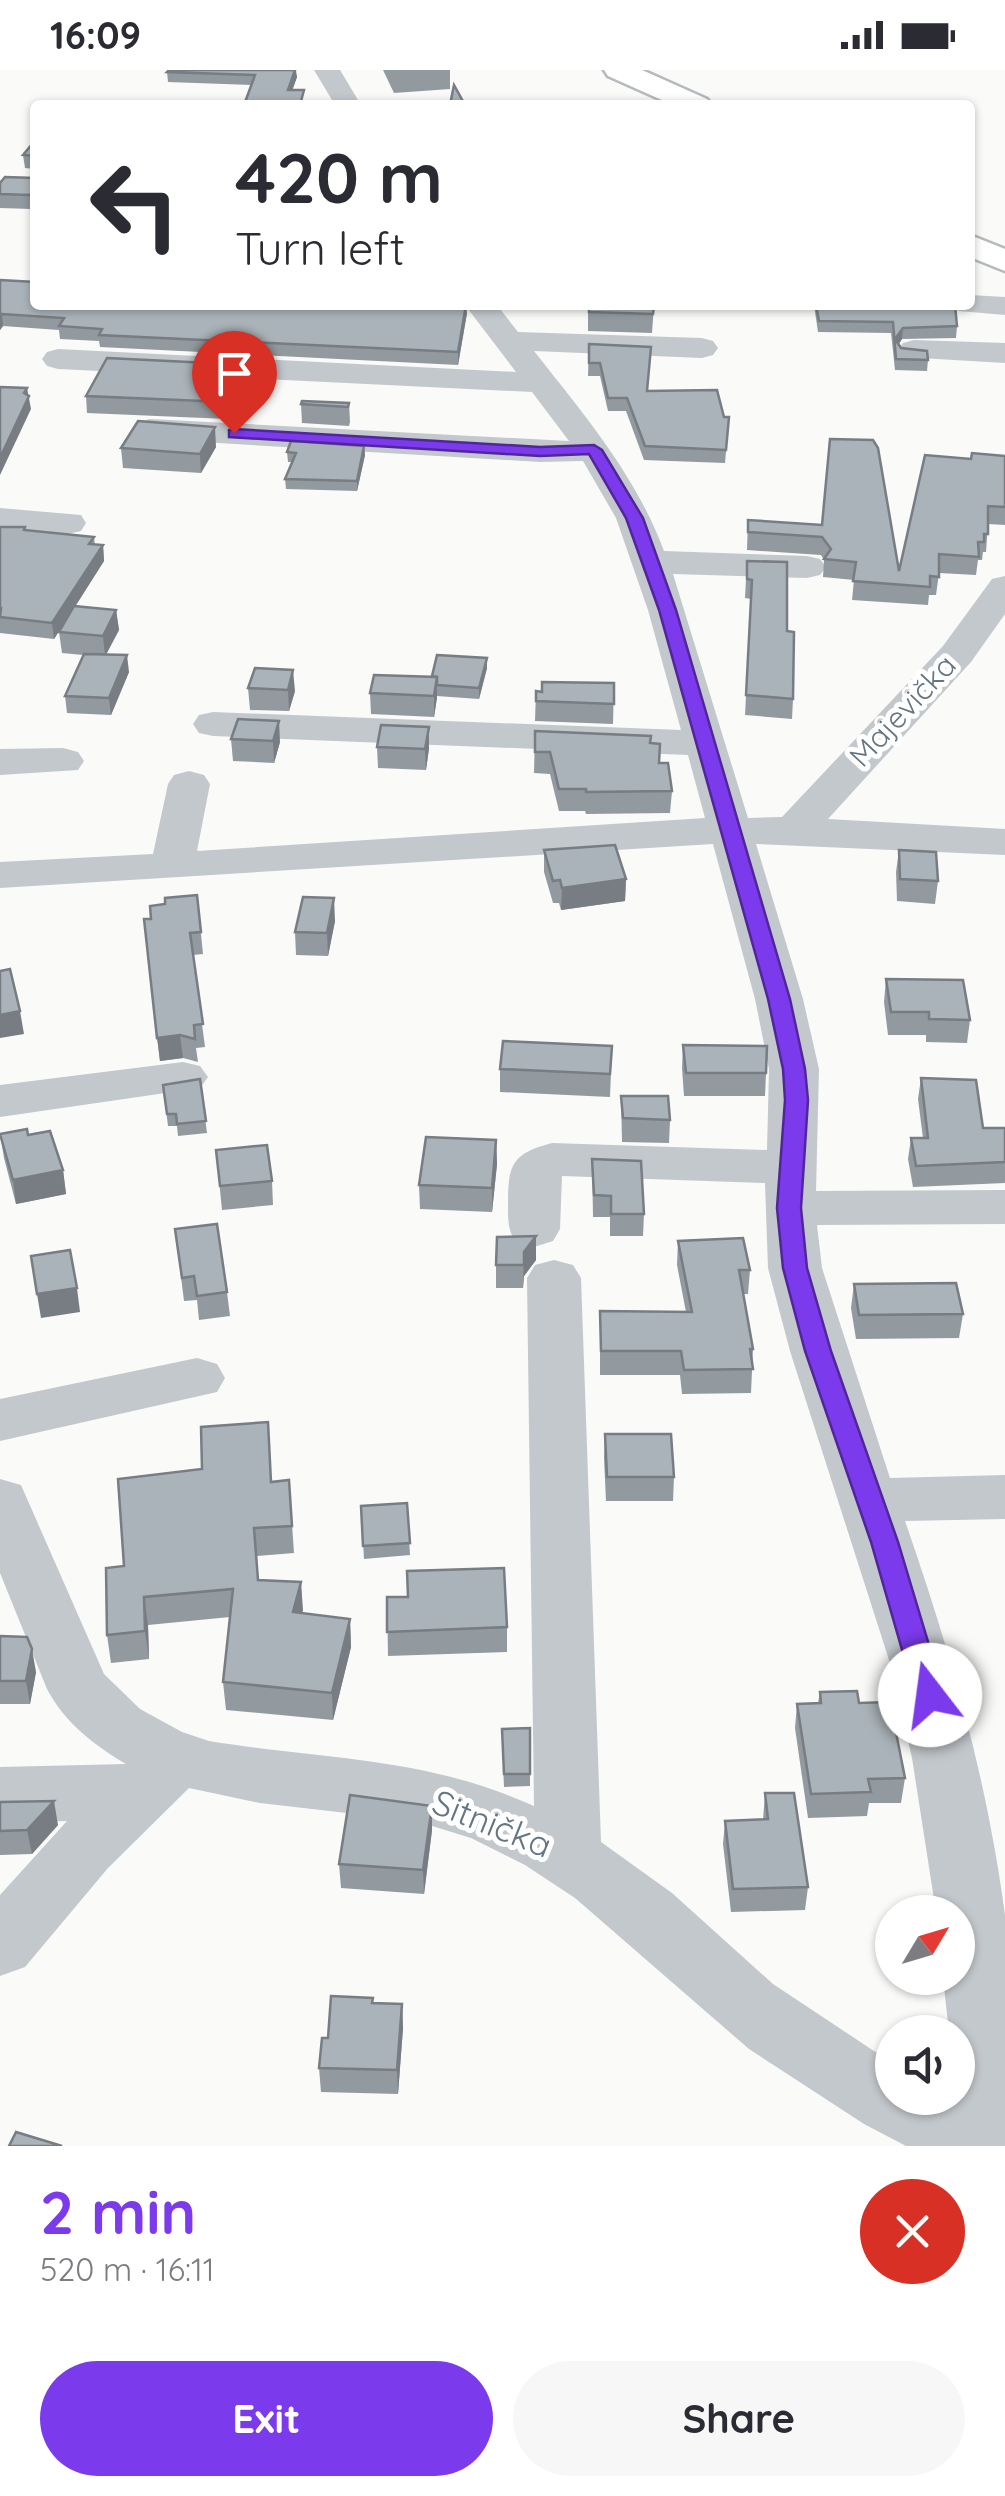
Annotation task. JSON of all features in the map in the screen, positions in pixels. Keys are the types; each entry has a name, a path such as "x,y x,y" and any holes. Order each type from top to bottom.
{"main road":[{"path":"630,84 681,100"},
{"path":"975,228 1005,242"},
{"path":"975,247 1005,261"}],"street":[{"path":"327,70 345,100"},
{"path":"975,304 1005,306"},
{"path":"496,323 702,348"},
{"path":"496,323 594,450 634,518 652,562 779,999 794,1069 790,1187 795,1268 818,1351 922,1664 945,1758 967,1886 999,2146"},
{"path":"914,350 1005,353"},
{"path":"58,359 545,383"},
{"path":"149,429 540,452 594,450"},
{"path":"0,519 68,523"},
{"path":"652,562 807,568"},
{"name":"Majevička","path":"794,830 957,654 1005,588"},
{"path":"957,654 1005,658"},
{"path":"213,724 704,743"},
{"path":"0,762 63,762"},
{"path":"172,866 189,784"},
{"path":"0,874 730,831 794,830 1005,842"},
{"path":"0,1101 183,1077"},
{"path":"568,1855 544,1253 534,1171 552,1159 1005,1207"},
{"path":"0,1420 197,1378"},
{"path":"870,1500 1005,1498"},
{"name":"Sitnička","path":"0,1500 79,1688 157,1775 234,1773 403,1793 461,1805 568,1855 670,1934 733,1994 783,2033 938,2126 981,2146"},
{"path":"0,1796 157,1775"},
{"path":"0,1945 74,1858 157,1775"}],"building":[{"path":"295,70 288,90 304,90 301,100 246,100 255,75 167,72"},
{"path":"454,85 462,100 451,100"},
{"path":"5,177 30,178 30,195 0,194 0,183"},
{"path":"0,280 30,282 30,310 465,310 458,352 99,335 102,329 59,326 64,318 0,316"},
{"path":"589,310 653,310 653,314"},
{"path":"817,310 955,310 957,326 903,328 895,339 901,348 927,351 928,360 896,359 893,322 819,321"},
{"path":"589,344 651,347 647,391 717,390 724,417 729,417 726,450 645,446 627,398 608,398 600,363 589,363"},
{"path":"107,358 249,365 226,402 86,396"},
{"path":"0,387 27,388 24,393 29,396 0,458"},
{"path":"349,403 348,407 301,404"},
{"path":"138,421 215,427 200,454 121,448"},
{"path":"830,439 873,440 878,448 899,571 925,455 971,459 972,453 1005,456 1005,507 988,506 988,534 984,534 984,542 978,542 979,557 939,554 939,577 930,576 930,587 853,581 856,562 824,559 831,549 822,537 748,532 748,520 822,525"},
{"path":"291,441 364,446 357,481 285,479 296,453 287,452"},
{"path":"0,527 94,537 89,544 103,545 52,623 0,617"},
{"path":"747,561 787,562 787,631 794,632 793,699 746,695 752,580 747,579"},
{"path":"74,606 116,610 103,636 59,632"},
{"path":"84,654 127,655 109,698 65,696"},
{"path":"437,655 487,658 479,688 437,685 437,677 432,676"},
{"path":"255,668 293,670 288,690 248,688"},
{"path":"374,675 437,677 434,696 370,693"},
{"path":"542,682 614,683 614,704 536,701 536,691 542,692"},
{"path":"238,719 279,721 273,741 231,739"},
{"path":"381,725 429,727 425,749 377,747"},
{"path":"535,731 651,736 650,743 660,744 659,763 668,763 672,791 559,789 550,752 535,752"},
{"path":"615,845 626,879 562,888 560,880 553,881 544,850"},
{"path":"899,850 936,852 938,881 900,879"},
{"path":"197,895 201,932 190,933 203,1024 194,1025 195,1039 180,1035 157,1038 144,919 151,919 150,906 165,904 165,898"},
{"path":"303,897 334,898 327,933 295,932"},
{"path":"10,969 20,1011 0,1015 0,971"},
{"path":"886,979 963,980 970,1020 929,1019 929,1012 891,1012"},
{"path":"503,1041 612,1046 610,1074 500,1069"},
{"path":"683,1045 767,1046 766,1073 686,1073"},
{"path":"921,1078 976,1080 983,1128 1005,1128 1005,1162 916,1166 911,1138 928,1138"},
{"path":"200,1079 206,1121 177,1124 176,1114 167,1114 163,1085"},
{"path":"621,1096 668,1096 670,1120 623,1118"},
{"path":"27,1129 28,1135 50,1131 63,1170 13,1180 0,1134"},
{"path":"426,1137 496,1140 492,1188 419,1185"},
{"path":"267,1145 272,1181 220,1186 216,1150"},
{"path":"592,1159 641,1161 644,1214 611,1214 611,1196 594,1195"},
{"path":"217,1224 227,1292 197,1296 194,1276 182,1278 175,1229"},
{"path":"536,1236 524,1252 524,1265 496,1265 497,1237"},
{"path":"743,1238 750,1270 739,1270 753,1369 684,1370 681,1351 601,1351 600,1311 692,1312 678,1241"},
{"path":"70,1250 77,1288 37,1294 31,1256"},
{"path":"956,1283 963,1314 859,1315 854,1284"},
{"path":"268,1422 271,1482 289,1480 292,1526 254,1528 258,1580 301,1582 293,1612 350,1619 332,1693 223,1682 233,1589 144,1597 145,1631 107,1635 106,1568 124,1566 118,1479 202,1469 201,1427"},
{"path":"605,1434 671,1434 674,1477 607,1477"},
{"path":"407,1503 410,1543 363,1546 361,1506"},
{"path":"504,1568 507,1627 387,1632 387,1597 408,1597 407,1571"},
{"path":"0,1636 27,1637 32,1649 26,1681 0,1681"},
{"path":"857,1691 859,1703 890,1702 905,1778 868,1779 871,1792 811,1794 797,1704 821,1703 820,1692"},
{"path":"530,1728 530,1774 504,1774 502,1729"},
{"path":"765,1793 794,1793 808,1887 733,1889 725,1821 768,1819"},
{"path":"350,1795 432,1806 423,1870 339,1864"},
{"path":"54,1801 27,1830 0,1831 0,1802"},
{"path":"331,1996 402,2004 397,2070 319,2068 322,2038 328,2038"},
{"path":"16,2132 62,2146 9,2146"}],"route":[{"path":"234,433 540,452 594,450 634,518 668,610 779,999 794,1069 796,1100 789,1208 795,1268 818,1351 884,1542 930,1695"}]}
